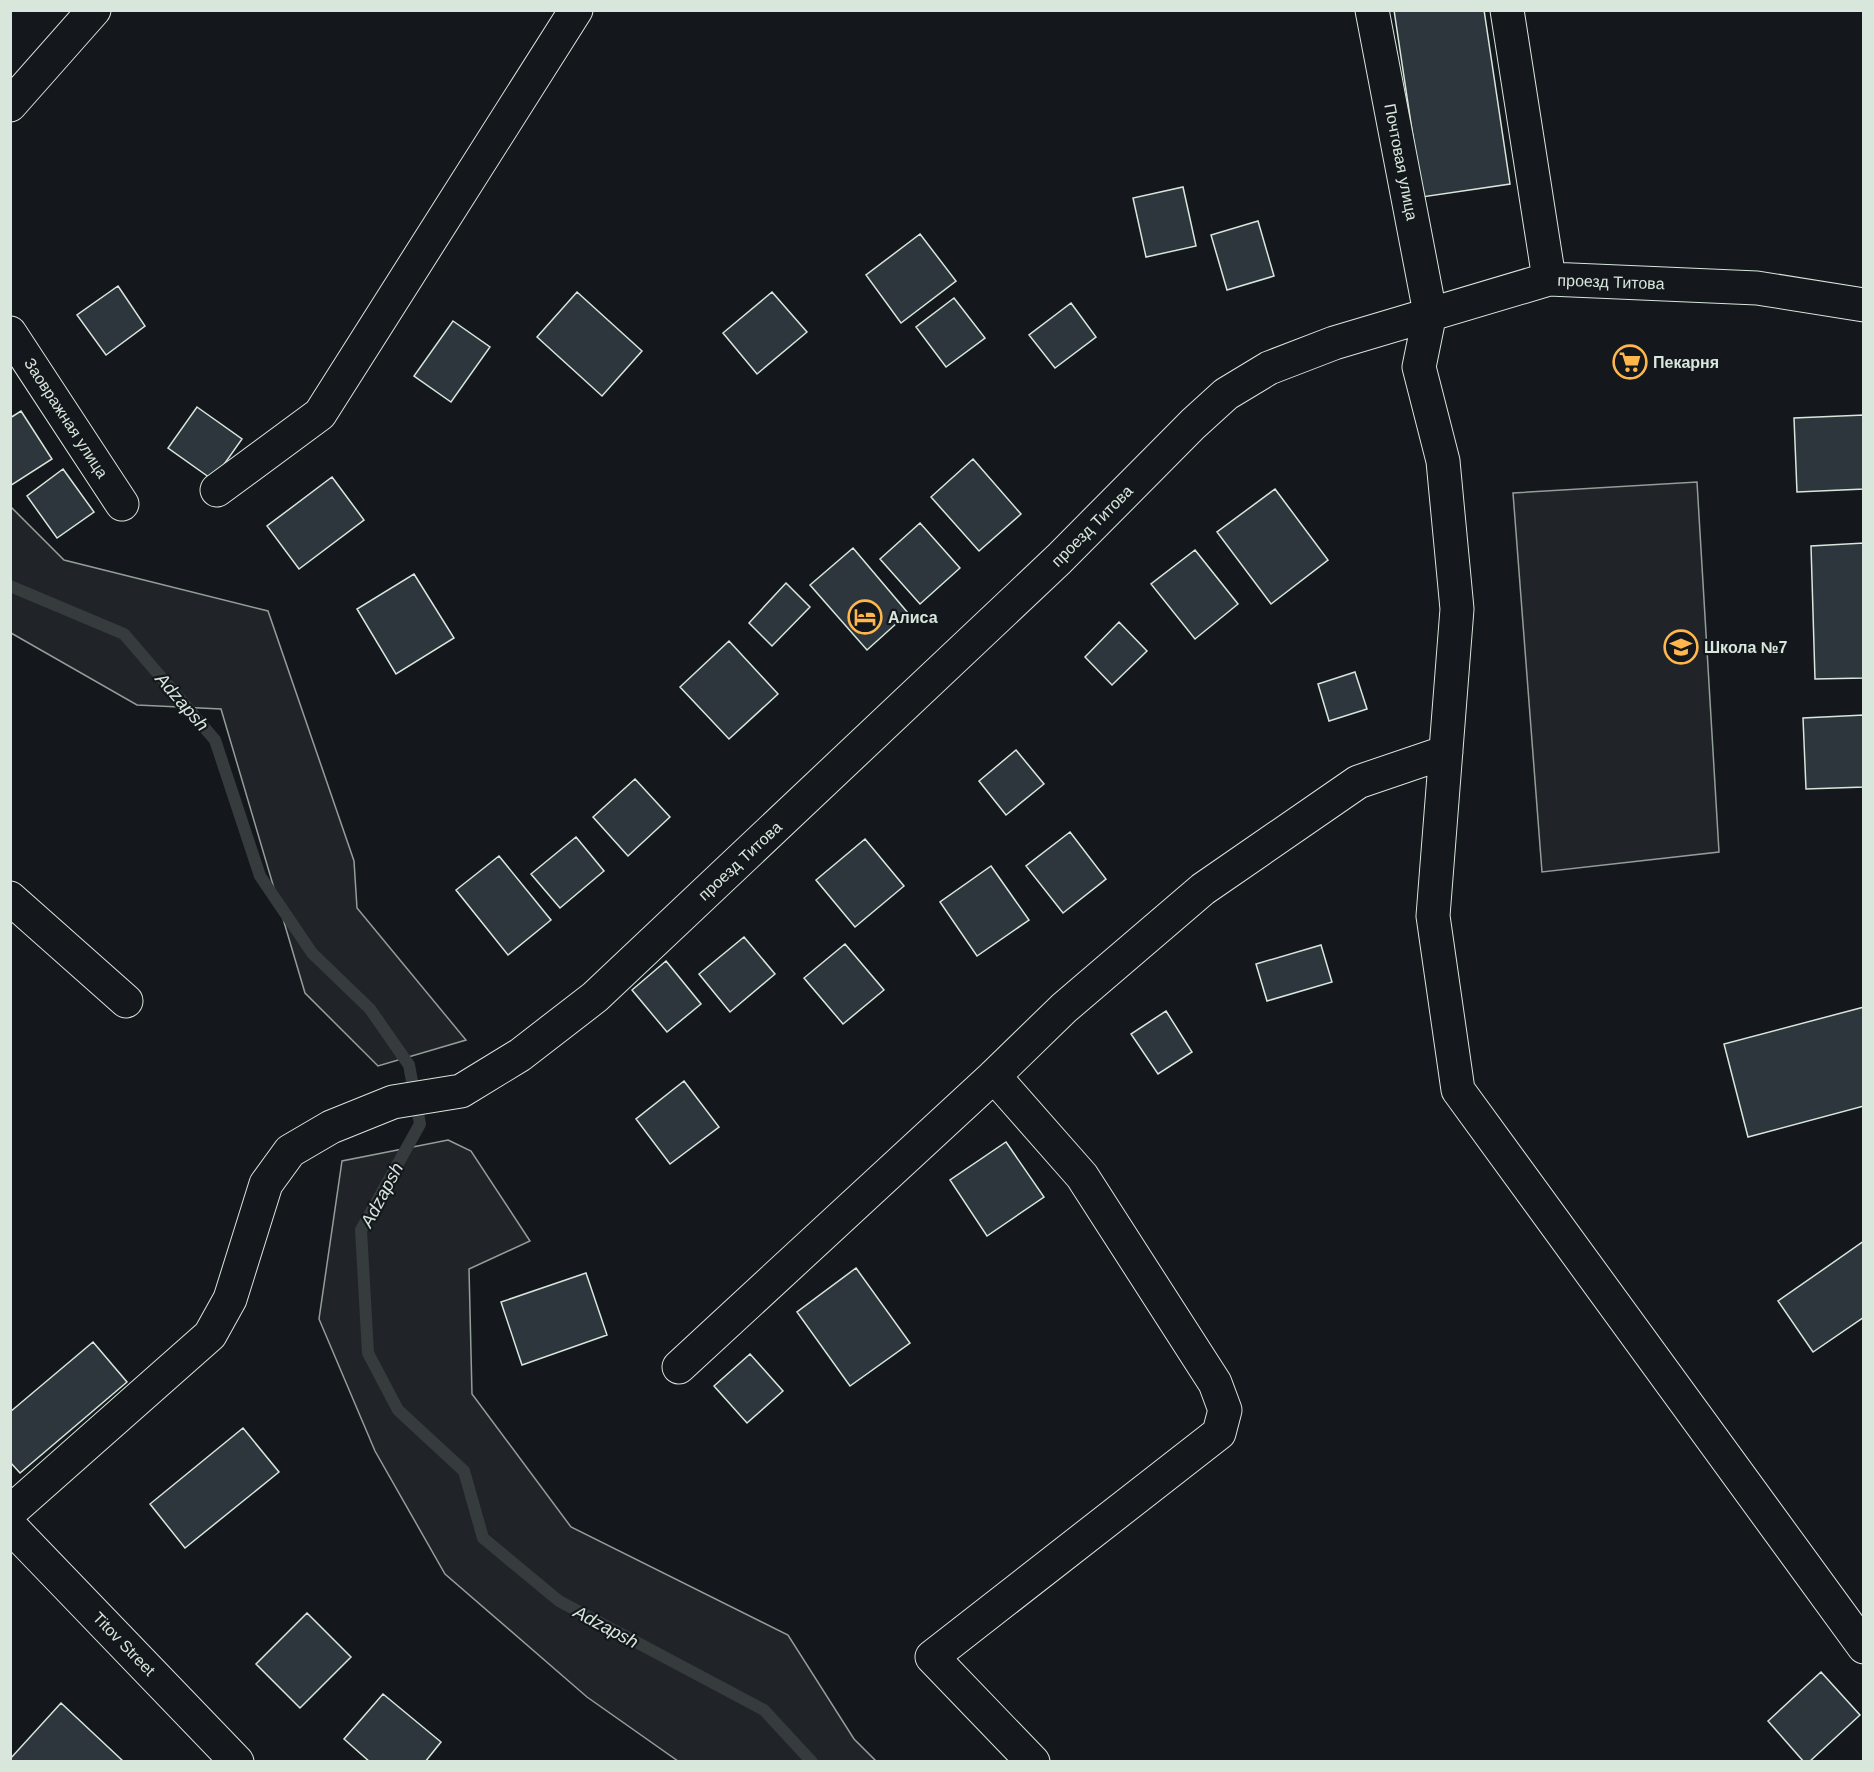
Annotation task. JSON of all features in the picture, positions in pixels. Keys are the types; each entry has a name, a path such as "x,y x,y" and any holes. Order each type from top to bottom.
{"street":[{"path":"10,105 94,10"},
{"path":"217,490 320,414 576,10"},
{"name":"Почтовая улица","path":"1372,10 1430,313"},
{"path":"1507,10 1549,279"},
{"name":"проезд Титова","path":"10,1512 210,1335 230,1299 266,1184 290,1151 331,1127 393,1102 461,1091 520,1056 595,997 1051,567 1226,394 1269,368 1334,343 1549,279 1757,288 1863,305"},
{"path":"1430,313 1419,367 1443,461 1457,609 1433,916 1458,1090 1863,1647"},
{"name":"Заовражная улица","path":"10,333 122,504"},
{"path":"679,1367 994,1076 1064,1008 1203,888 1358,783 1446,752"},
{"path":"10,898 126,1001"},
{"path":"994,1076 1082,1176 1215,1383 1225,1410 1219,1433 932,1657 1033,1761"},
{"name":"Titov Street","path":"10,1526 237,1761"}],"shaded area":[{"path":"1697,482 1719,852 1542,872 1513,493"},
{"path":"11,507 64,560 268,611 354,861 357,908 466,1040 378,1066 305,993 221,709 137,705 11,633"},
{"path":"448,1140 471,1151 530,1241 469,1269 472,1394 571,1527 788,1635 854,1739 876,1761 678,1761 587,1697 445,1574 375,1451 319,1319 342,1161"}],"building":[{"path":"1394,10 1484,10 1510,184 1422,197"},
{"path":"1183,187 1196,246 1146,257 1133,198"},
{"path":"1258,221 1274,276 1227,290 1211,235"},
{"path":"920,234 956,281 901,323 866,275"},
{"path":"118,286 145,326 106,355 77,315"},
{"path":"577,292 642,351 602,396 537,337"},
{"path":"772,292 807,332 757,374 723,333"},
{"path":"954,298 985,338 946,367 916,327"},
{"path":"1071,303 1096,337 1055,368 1029,335"},
{"path":"453,321 490,347 451,402 414,376"},
{"path":"197,407 242,439 213,480 168,448"},
{"path":"21,411 52,459 10,486 10,418"},
{"path":"1864,415 1864,489 1797,492 1794,418"},
{"path":"973,459 1021,514 979,551 931,497"},
{"path":"63,469 94,512 57,538 27,496"},
{"path":"332,477 364,520 299,569 267,526"},
{"path":"1275,489 1328,560 1271,604 1217,532"},
{"path":"920,523 960,568 920,604 880,559"},
{"path":"1864,543 1864,678 1815,679 1811,546"},
{"path":"853,548 908,613 867,650 810,585"},
{"path":"1195,550 1238,604 1195,639 1151,584"},
{"path":"414,574 454,638 396,674 357,609"},
{"path":"786,583 810,607 772,646 749,623"},
{"path":"1119,622 1147,651 1112,685 1085,657"},
{"path":"729,641 778,694 729,739 680,687"},
{"path":"1355,672 1367,709 1329,721 1318,684"},
{"path":"1864,715 1864,787 1806,789 1803,718"},
{"path":"1016,750 1044,784 1006,815 979,781"},
{"path":"635,779 670,817 628,856 593,817"},
{"path":"1070,832 1106,879 1063,913 1026,866"},
{"path":"576,837 604,871 560,908 531,874"},
{"path":"865,839 904,886 855,927 816,880"},
{"path":"499,856 551,920 508,955 456,890"},
{"path":"991,866 1029,920 977,956 940,902"},
{"path":"744,937 775,974 730,1012 699,974"},
{"path":"845,944 884,990 843,1024 804,978"},
{"path":"1321,945 1332,982 1267,1001 1256,964"},
{"path":"666,961 701,1004 667,1032 632,990"},
{"path":"1864,1007 1864,1106 1748,1137 1724,1044"},
{"path":"1166,1011 1192,1052 1158,1074 1131,1034"},
{"path":"684,1081 719,1127 670,1164 636,1119"},
{"path":"1006,1142 1044,1197 987,1236 950,1180"},
{"path":"1864,1241 1864,1317 1813,1352 1778,1301"},
{"path":"856,1268 910,1343 850,1386 797,1312"},
{"path":"586,1273 607,1335 522,1365 501,1302"},
{"path":"93,1342 127,1382 20,1473 10,1462 10,1412"},
{"path":"750,1354 783,1391 747,1423 714,1386"},
{"path":"243,1428 279,1472 185,1548 150,1504"},
{"path":"307,1613 351,1657 300,1708 256,1664"},
{"path":"1821,1672 1860,1715 1809,1762 1804,1762 1768,1721"},
{"path":"383,1694 441,1742 425,1762 370,1762 344,1739"},
{"path":"61,1703 124,1762 10,1762 10,1759"}],"waterway":[{"name":"Adzapsh","path":"10,586 124,634 215,740 260,876 312,953 370,1009 409,1065 420,1124 361,1230 368,1353 398,1410 464,1471 483,1538 559,1601 764,1710 812,1762"}],"place":[{"name":"Пекарня","path":"1630,362"},
{"name":"Алиса","path":"865,617"},
{"name":"Школа №7","path":"1681,647"}]}
